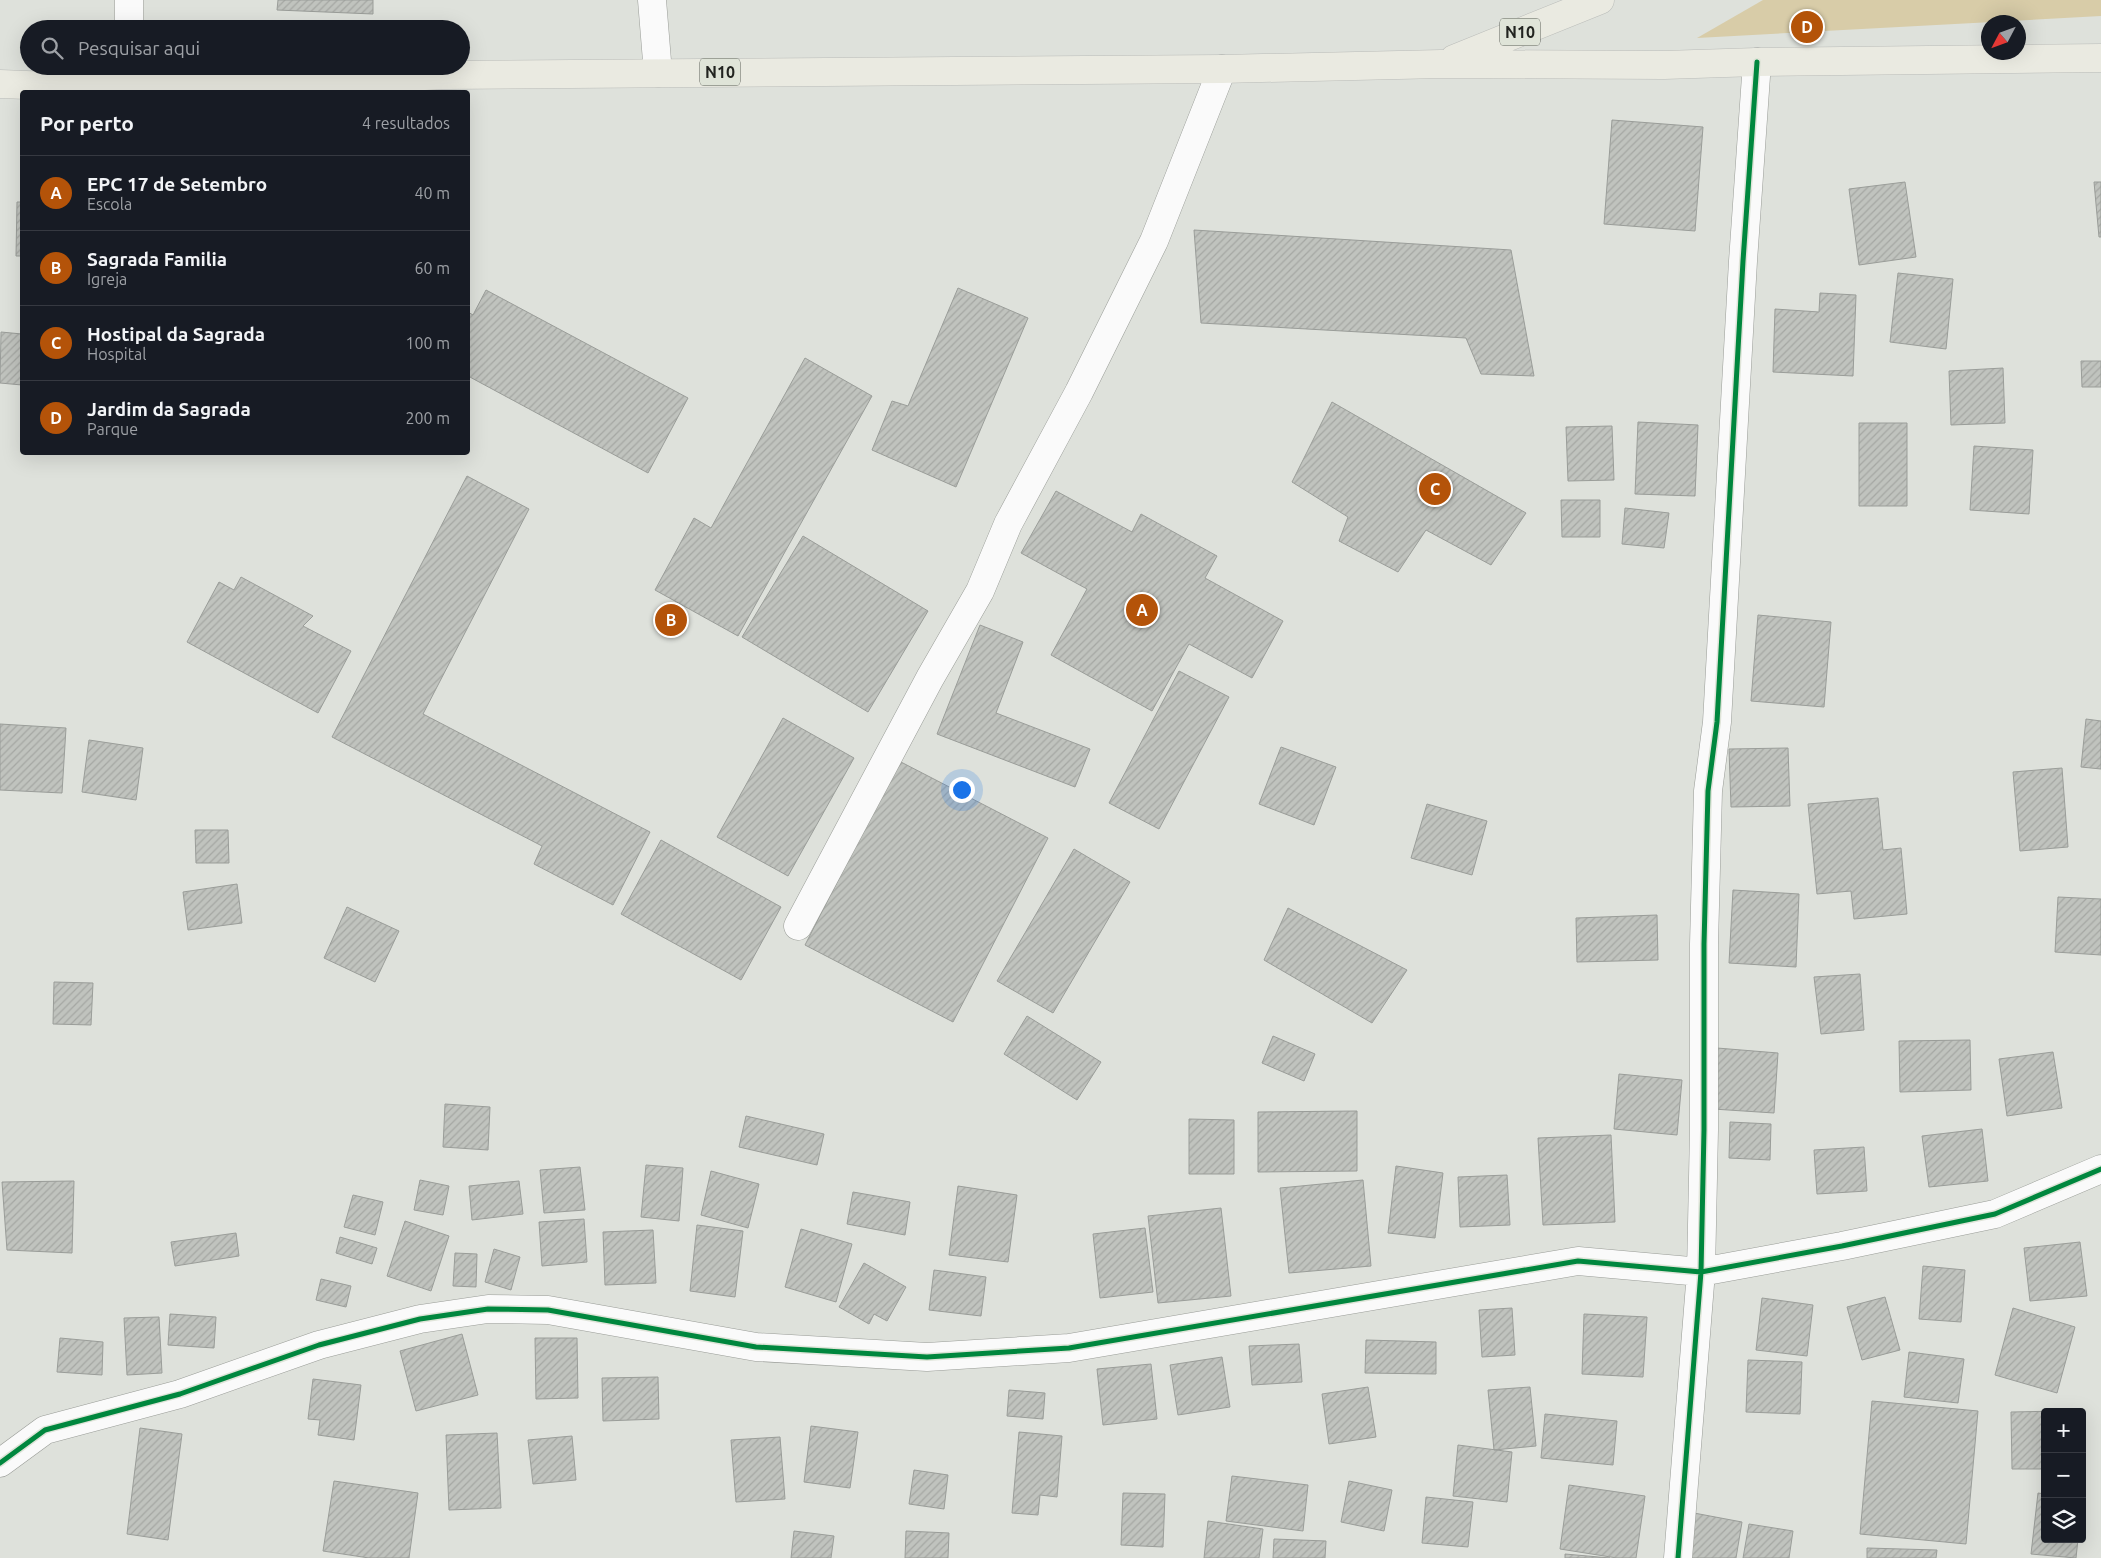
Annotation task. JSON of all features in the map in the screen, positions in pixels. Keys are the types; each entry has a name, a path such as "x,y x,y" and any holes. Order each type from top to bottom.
{"main road":[{"name":"N10","path":"1441,64 1600,0"},
{"name":"N10","path":"470,75 1222,69 1441,64 1664,65 1757,62 2101,58"},
{"name":"N10","path":"0,84 129,78 447,75"}],"street":[{"path":"128,0 129,20"},
{"path":"652,0 658,73"},
{"path":"1678,1558 1701,1272 1704,1130 1704,944 1708,791 1717,722 1742,270 1757,62"},
{"path":"798,926 930,678 980,591 1008,524 1078,392 1154,241 1222,69"},
{"path":"0,1463 45,1430 180,1394 328,1343 420,1318 488,1309 548,1310 756,1347 927,1357 1070,1348 1578,1261 1701,1272 1842,1246 1995,1214 2101,1169"}],"shaded area":[{"path":"1763,0 2101,0 2101,16 2026,20 2026,15 1981,15 1981,23 1697,38"}],"building":[{"path":"278,0 373,0 373,14 277,10"},
{"path":"1612,120 1703,127 1695,231 1604,224"},
{"path":"1905,182 1916,257 1859,265 1849,189"},
{"path":"2094,182 2101,182 2101,237 2099,237"},
{"path":"17,202 20,202 20,256 16,256"},
{"path":"1194,230 1511,250 1534,376 1481,374 1466,338 1201,323"},
{"path":"1898,273 1953,279 1946,349 1890,342"},
{"path":"958,288 1028,318 956,487 872,450 892,401 908,406"},
{"path":"486,290 688,398 648,473 470,377 470,313 473,315"},
{"path":"1820,293 1856,295 1853,376 1773,372 1775,309 1819,312"},
{"path":"1,332 20,334 20,385 0,383"},
{"path":"805,358 872,396 738,636 655,590 694,518 711,528"},
{"path":"2081,361 2101,361 2101,387 2082,387"},
{"path":"2003,368 2005,423 1951,425 1949,371"},
{"path":"1332,402 1526,513 1491,565 1426,530 1398,572 1339,541 1348,517 1292,482"},
{"path":"1638,422 1698,425 1695,496 1635,494"},
{"path":"1859,423 1907,423 1907,506 1859,506"},
{"path":"1612,426 1614,480 1568,481 1566,427"},
{"path":"1974,446 2033,450 2029,514 1970,510"},
{"path":"467,476 529,509 423,714 650,832 613,905 534,864 542,846 332,737"},
{"path":"1056,491 1132,532 1141,514 1217,556 1205,578 1283,621 1252,678 1189,644 1152,711 1051,655 1087,589 1021,553"},
{"path":"1561,500 1600,500 1600,537 1562,537"},
{"path":"1625,508 1669,513 1664,548 1622,544"},
{"path":"803,536 928,611 868,712 742,637"},
{"path":"241,577 313,616 303,626 351,651 318,713 187,642 219,582 234,590"},
{"path":"1758,615 1831,622 1824,707 1751,701"},
{"path":"980,625 1023,642 996,713 1090,749 1075,787 937,734"},
{"path":"1179,671 1229,697 1159,829 1109,803"},
{"path":"783,718 854,758 788,876 717,837"},
{"path":"2086,719 2101,721 2101,769 2081,767"},
{"path":"0,724 66,728 62,793 0,790"},
{"path":"89,740 143,748 136,800 82,792"},
{"path":"1281,747 1336,767 1314,825 1259,804"},
{"path":"1788,748 1790,806 1731,807 1729,749"},
{"path":"899,761 1048,838 953,1022 805,945"},
{"path":"2062,768 2068,847 2020,851 2013,772"},
{"path":"1878,798 1883,850 1901,848 1907,914 1854,919 1851,891 1817,894 1808,804"},
{"path":"1427,804 1487,821 1472,875 1411,858"},
{"path":"195,830 228,830 229,863 196,863"},
{"path":"661,840 781,907 741,980 621,914"},
{"path":"1074,849 1130,882 1053,1013 997,981"},
{"path":"237,884 242,923 188,930 183,892"},
{"path":"1733,890 1799,894 1796,967 1729,963"},
{"path":"2058,897 2101,899 2101,955 2055,952"},
{"path":"347,907 399,931 375,982 324,958"},
{"path":"1288,908 1407,970 1372,1023 1264,960"},
{"path":"1657,915 1658,960 1577,962 1576,918"},
{"path":"1860,974 1864,1030 1821,1034 1814,977"},
{"path":"54,982 93,983 91,1025 53,1024"},
{"path":"1027,1016 1101,1062 1077,1100 1004,1054"},
{"path":"1273,1036 1315,1054 1304,1081 1262,1063"},
{"path":"1970,1040 1971,1090 1900,1092 1899,1041"},
{"path":"1717,1048 1778,1053 1774,1113 1713,1109"},
{"path":"2053,1052 2062,1108 2007,1116 1999,1059"},
{"path":"1619,1074 1682,1080 1677,1135 1614,1129"},
{"path":"445,1104 490,1107 488,1150 443,1147"},
{"path":"1357,1111 1357,1171 1258,1172 1258,1112"},
{"path":"746,1116 824,1134 817,1165 739,1147"},
{"path":"1189,1119 1234,1120 1234,1174 1189,1174"},
{"path":"1730,1122 1771,1124 1770,1160 1729,1158"},
{"path":"1982,1129 1988,1181 1929,1187 1922,1136"},
{"path":"1611,1135 1615,1222 1543,1225 1538,1138"},
{"path":"1864,1147 1867,1191 1817,1194 1814,1150"},
{"path":"646,1165 683,1168 679,1221 641,1217"},
{"path":"1396,1166 1443,1173 1435,1238 1388,1233"},
{"path":"580,1167 585,1210 544,1213 540,1170"},
{"path":"711,1171 759,1184 748,1228 701,1215"},
{"path":"1507,1175 1510,1225 1460,1227 1458,1177"},
{"path":"420,1180 449,1186 443,1215 414,1210"},
{"path":"1363,1180 1371,1266 1289,1273 1280,1188"},
{"path":"74,1181 72,1253 7,1250 2,1182"},
{"path":"519,1181 523,1214 472,1220 469,1186"},
{"path":"958,1186 1017,1195 1008,1262 949,1255"},
{"path":"853,1192 910,1202 905,1235 847,1224"},
{"path":"353,1195 383,1202 375,1235 344,1227"},
{"path":"1221,1208 1231,1296 1158,1303 1148,1216"},
{"path":"584,1219 587,1262 542,1266 539,1222"},
{"path":"405,1221 449,1236 431,1291 387,1276"},
{"path":"697,1225 743,1231 735,1297 690,1291"},
{"path":"1145,1228 1153,1292 1100,1298 1093,1234"},
{"path":"801,1229 852,1244 836,1302 785,1287"},
{"path":"653,1230 656,1283 605,1285 603,1232"},
{"path":"236,1233 239,1256 175,1266 171,1242"},
{"path":"340,1237 377,1248 372,1264 336,1253"},
{"path":"2080,1242 2087,1296 2030,1301 2024,1248"},
{"path":"494,1249 520,1257 511,1290 485,1282"},
{"path":"455,1253 477,1254 476,1287 453,1286"},
{"path":"864,1263 906,1287 887,1321 874,1314 869,1324 839,1307"},
{"path":"1923,1266 1965,1270 1961,1322 1919,1319"},
{"path":"934,1270 986,1277 981,1316 929,1310"},
{"path":"321,1279 351,1286 346,1307 316,1300"},
{"path":"1885,1297 1900,1350 1862,1360 1847,1307"},
{"path":"1762,1298 1813,1305 1807,1356 1756,1350"},
{"path":"1512,1308 1515,1355 1482,1357 1479,1310"},
{"path":"2013,1308 2075,1327 2057,1393 1995,1375"},
{"path":"170,1314 216,1317 214,1348 168,1345"},
{"path":"1584,1314 1647,1317 1643,1377 1582,1374"},
{"path":"159,1317 162,1373 127,1375 124,1318"},
{"path":"462,1334 478,1395 416,1411 400,1351"},
{"path":"60,1338 103,1342 102,1375 57,1372"},
{"path":"535,1338 577,1338 578,1398 536,1399"},
{"path":"1366,1340 1436,1342 1436,1374 1365,1373"},
{"path":"1299,1344 1302,1382 1252,1385 1249,1346"},
{"path":"1909,1352 1964,1359 1958,1403 1904,1397"},
{"path":"1222,1357 1230,1407 1178,1415 1170,1365"},
{"path":"1748,1360 1802,1362 1800,1414 1746,1412"},
{"path":"1151,1364 1157,1419 1103,1425 1097,1369"},
{"path":"658,1377 659,1419 603,1421 602,1378"},
{"path":"313,1379 361,1385 354,1440 318,1435 320,1420 308,1419"},
{"path":"1368,1387 1376,1437 1329,1444 1322,1394"},
{"path":"1530,1387 1536,1446 1494,1450 1488,1390"},
{"path":"1009,1390 1045,1393 1043,1419 1007,1416"},
{"path":"1872,1401 1978,1411 1966,1544 1860,1534"},
{"path":"2041,1411 2041,1469 2012,1469 2011,1412"},
{"path":"1545,1414 1617,1421 1613,1465 1541,1458"},
{"path":"811,1426 858,1432 850,1488 804,1482"},
{"path":"140,1428 182,1434 168,1540 127,1534"},
{"path":"1019,1432 1062,1436 1057,1497 1040,1495 1038,1515 1012,1513"},
{"path":"497,1433 501,1508 449,1510 446,1435"},
{"path":"572,1436 576,1480 533,1484 528,1440"},
{"path":"780,1437 785,1499 736,1502 731,1440"},
{"path":"1458,1445 1512,1452 1507,1502 1453,1496"},
{"path":"914,1470 948,1475 944,1509 909,1504"},
{"path":"1232,1476 1308,1485 1303,1531 1226,1521"},
{"path":"334,1481 418,1493 409,1558 369,1558 323,1551"},
{"path":"1349,1481 1392,1490 1384,1531 1341,1522"},
{"path":"1569,1485 1645,1496 1636,1558 1617,1558 1560,1549"},
{"path":"1123,1493 1165,1494 1163,1547 1121,1545"},
{"path":"2038,1493 2041,1493 2041,1543 2078,1543 2076,1558 2031,1554"},
{"path":"1426,1497 1473,1502 1468,1547 1422,1543"},
{"path":"1694,1513 1742,1522 1736,1558 1686,1558"},
{"path":"1208,1521 1263,1529 1259,1558 1204,1558"},
{"path":"1749,1524 1793,1531 1789,1558 1743,1558"},
{"path":"794,1531 834,1536 831,1558 791,1558"},
{"path":"906,1531 949,1533 948,1558 905,1558"},
{"path":"1274,1539 1326,1541 1325,1558 1273,1558"},
{"path":"1867,1548 1937,1550 1936,1558 1867,1558"},
{"path":"1565,1554 1610,1558 1565,1558"}],"cycle path":[{"path":"1678,1558 1701,1272 1704,1130 1704,944 1708,791 1717,722 1743,261 1757,62"},
{"path":"0,1463 45,1430 180,1394 319,1345 420,1319 488,1309 548,1310 756,1347 927,1357 1069,1348 1578,1261 1701,1272 1842,1246 1995,1214 2101,1169"}],"place":[{"name":"Jardim da Sagrada","path":"1807,27"},
{"name":"Hostipal da Sagrada","path":"1435,489"},
{"name":"EPC 17 de Setembro","path":"1142,610"},
{"name":"Sagrada Familia","path":"671,620"}]}
